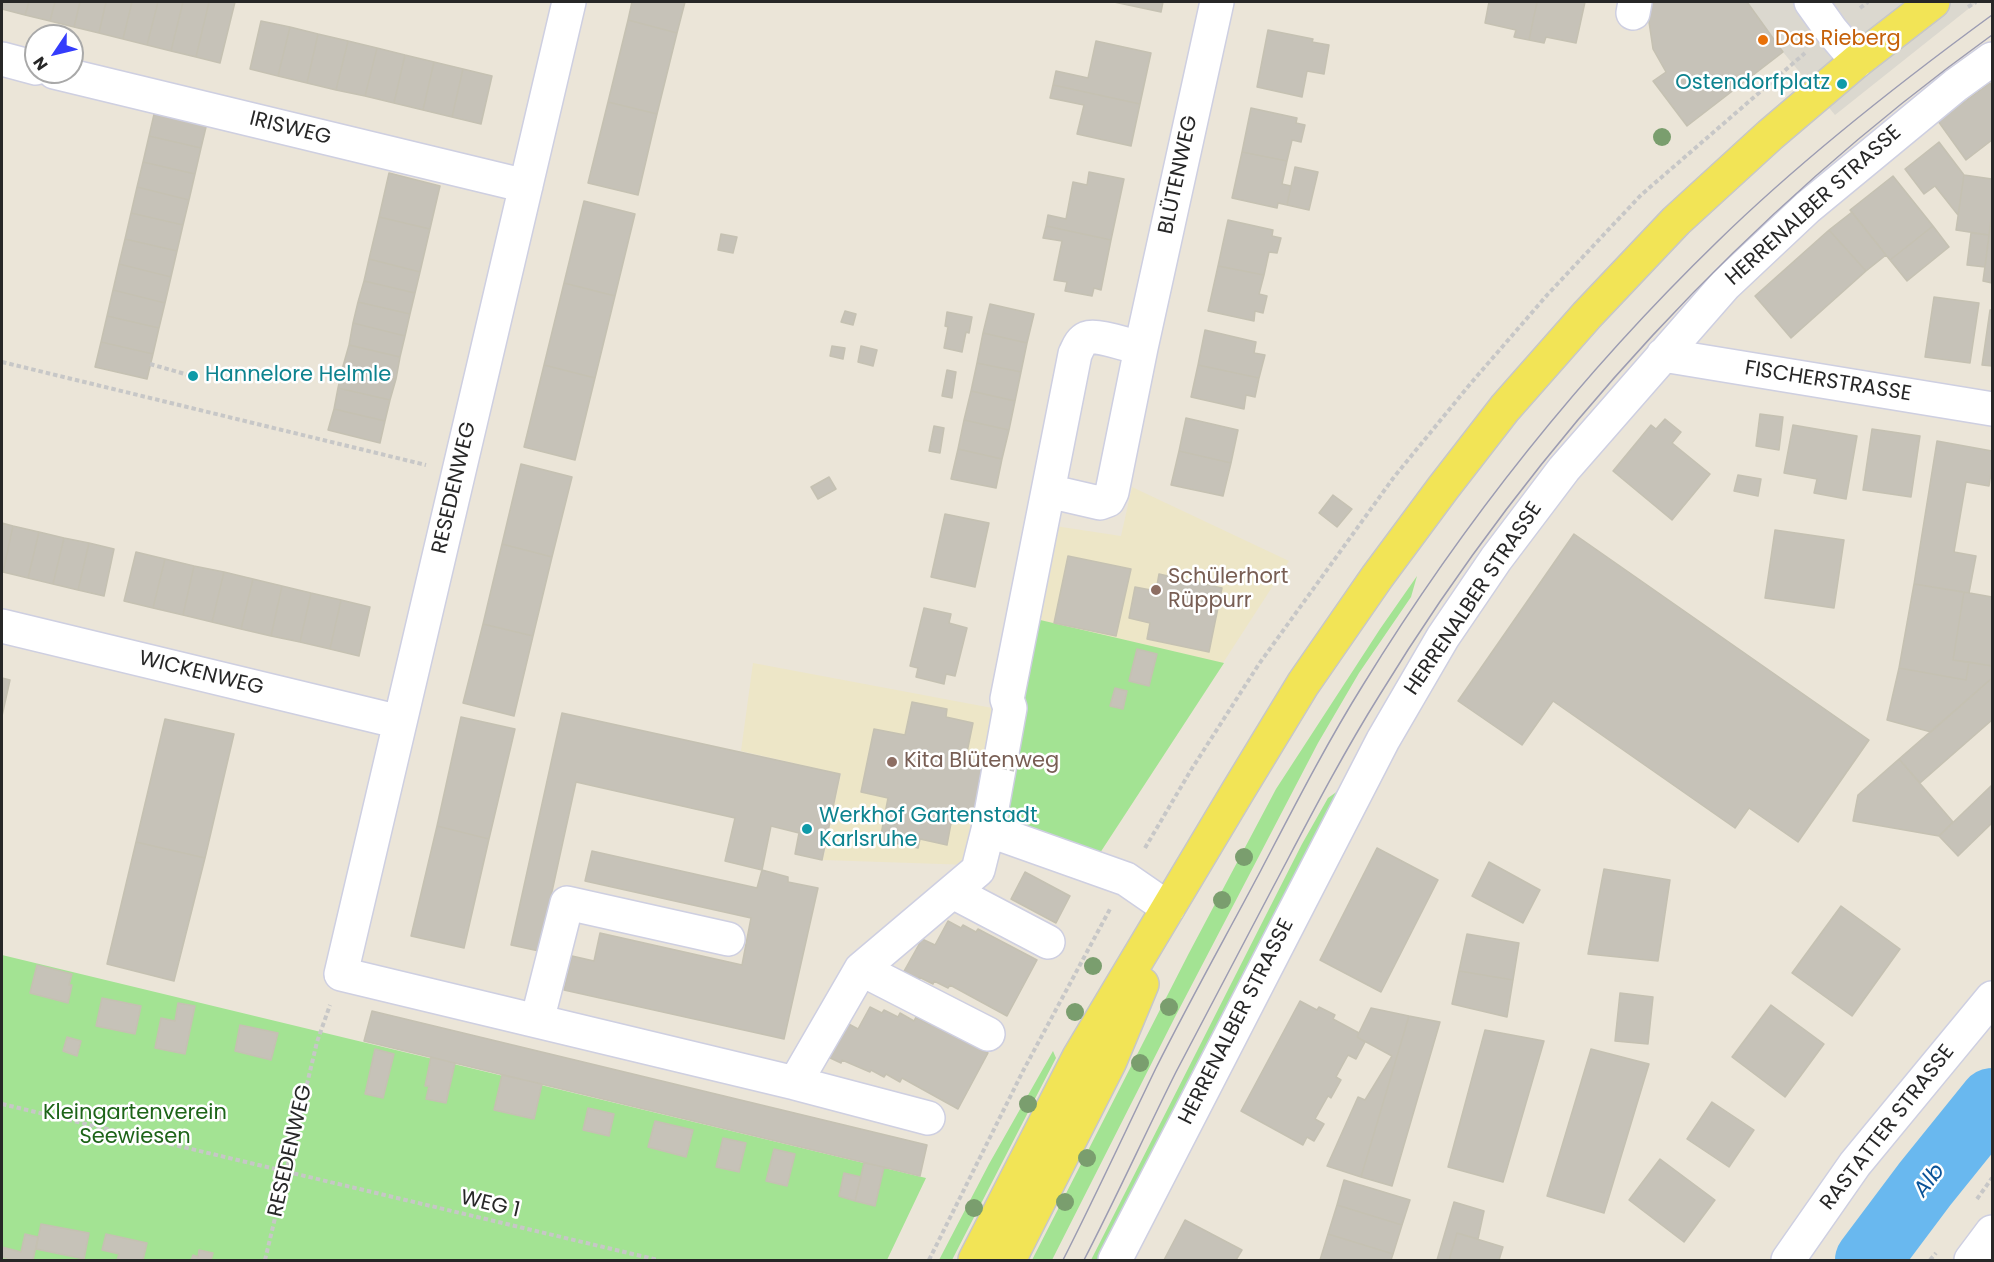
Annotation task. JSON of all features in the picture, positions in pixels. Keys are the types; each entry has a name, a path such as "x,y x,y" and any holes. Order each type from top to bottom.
{"main road":[{"path":"975,1260 1079,1057 1186,877 1317,665 1377,577 1505,408 1587,315 1676,221 1770,135 1857,61 1933,2"},
{"path":"1009,1260 1110,1061 1186,877"}],"street":[{"name":"RESEDENWEG","path":"537,1021 341,974 569,2"},
{"name":"BLÜTENWEG","path":"1048,491 1100,503 1108,500 1112,492 1141,348 1217,2"},
{"path":"1811,2 1857,61"},
{"path":"2,59 24,65"},
{"name":"HERRENALBER STRASSE","path":"1115,1260 1378,750 1443,637 1496,559 1564,469 1725,285 1808,207 1956,84 1992,59"},
{"name":"IRISWEG","path":"84,79 526,186"},
{"path":"795,1083 861,969 978,870 988,831 1010,708 1007,699 1075,354 1080,344 1087,338 1095,337 1141,348"},
{"name":"FISCHERSTRASSE","path":"1663,355 1992,409"},
{"name":"WICKENWEG","path":"2,626 400,722"},
{"path":"988,831 1126,879 1168,908"},
{"path":"953,892 1048,942"},
{"path":"728,939 567,903 537,1021 795,1083 928,1118"},
{"path":"861,969 988,1034"},
{"name":"RASTATTER STRASSE","path":"1788,1260 1856,1164 1992,998"},
{"path":"1971,1260 1992,1232"}],"path":[{"path":"1695,147 1831,30 1868,2"},
{"path":"2,362 458,473"},
{"path":"150,364 199,378"},
{"path":"966,759 1015,770"},
{"name":"RESEDENWEG","path":"266,1260 317,1042"},
{"name":"WEG 1","path":"2,1104 658,1260"}],"shaded area":[{"name":"Ostendorfplatz","path":"1747,2 1977,2 1835,115 1783,52"},
{"path":"1132,487 1289,561 1098,856 1036,619 1055,526 1121,536"},
{"name":"Kita Blütenweg","path":"753,663 1003,710 971,865 823,860 841,774 741,751"}],"green space":[{"path":"1417,576 1411,597 1359,673 1318,743 1175,1017 1052,1260 1032,1260 1189,953 1276,789"},
{"name":"Kita Blütenweg","path":"1036,619 1224,663 1098,856 999,821"},
{"path":"1342,788 1102,1260 1091,1260 1302,844 1328,798"},
{"name":"Kleingartenverein Seewiesen","path":"2,955 926,1178 887,1260 2,1260"},
{"path":"1053,1051 1056,1058 952,1260 939,1260 989,1164"}],"building":[{"path":"3,2 29,2 25,15 2,9"},
{"path":"29,2 55,2 50,21 25,15"},
{"path":"55,2 80,2 75,24 50,21"},
{"path":"80,2 106,2 99,33 84,29 84,24 75,24"},
{"path":"106,2 132,2 123,39 99,33"},
{"path":"132,2 158,2 147,45 123,39"},
{"path":"158,2 183,2 171,51 147,45"},
{"path":"183,2 209,2 196,57 171,51"},
{"path":"209,2 235,2 220,63 196,57"},
{"path":"632,2 685,2 677,33 628,20"},
{"path":"1114,2 1163,2 1161,12"},
{"path":"1489,2 1537,2 1529,40 1514,37 1516,30 1485,23"},
{"path":"1537,2 1585,2 1576,43 1546,37 1544,43 1529,40"},
{"path":"1652,2 1747,2 1783,52 1687,126 1653,81 1666,72 1653,49 1649,22"},
{"path":"628,20 677,33 657,114 608,102"},
{"path":"261,21 290,27 278,76 250,69"},
{"path":"290,27 318,34 307,83 278,76"},
{"path":"1268,30 1313,39 1312,42 1329,45 1324,74 1307,71 1302,97 1257,87"},
{"path":"318,34 348,41 336,90 307,83"},
{"path":"348,41 377,48 365,96 336,90"},
{"path":"1096,41 1151,53 1140,104 1053,85 1056,71 1088,78"},
{"path":"377,48 405,55 394,103 365,96"},
{"path":"405,55 434,62 423,110 394,103"},
{"path":"434,62 463,69 452,117 423,110"},
{"path":"463,69 492,76 481,124 452,117"},
{"path":"1990,83 1992,87 1992,140 1966,160 1938,121"},
{"path":"1053,85 1140,104 1131,146 1077,134 1084,105 1050,98"},
{"path":"608,102 657,114 638,195 588,183"},
{"path":"1251,108 1297,118 1296,123 1305,125 1301,142 1292,140 1287,161 1242,152"},
{"path":"155,110 207,123 201,148 149,136"},
{"path":"149,136 201,148 195,174 143,162"},
{"path":"1939,142 1964,175 1958,215 1935,186 1924,194 1905,169"},
{"path":"1242,152 1287,161 1282,184 1291,186 1287,205 1278,203 1277,208 1232,198"},
{"path":"143,162 195,174 189,200 137,187"},
{"path":"1295,167 1318,172 1309,210 1287,205"},
{"path":"1089,172 1124,179 1111,240 1046,226 1048,215 1066,219 1073,182 1087,185"},
{"path":"389,173 440,186 430,229 379,217"},
{"path":"1964,175 1992,179 1992,213 1989,235 1956,230"},
{"path":"1893,176 1933,226 1890,260 1850,210"},
{"path":"137,187 189,200 183,225 131,213"},
{"path":"584,201 635,214 615,296 564,283"},
{"path":"1852,212 1886,255 1866,271 1829,230"},
{"path":"131,213 183,225 177,251 125,239"},
{"path":"1992,213 1992,283 1983,281"},
{"path":"379,217 430,229 420,272 369,259"},
{"path":"1228,220 1273,230 1272,236 1281,238 1277,253 1269,252 1264,275 1218,266"},
{"path":"1046,226 1111,240 1101,290 1094,288 1092,296 1065,291 1067,282 1054,280 1062,241 1043,238"},
{"path":"1933,226 1949,247 1907,281 1890,260"},
{"path":"1829,230 1866,271 1791,338 1755,296"},
{"path":"1971,233 1989,235 1985,267 1967,265"},
{"path":"721,234 737,237 733,253 718,250"},
{"path":"125,239 177,251 171,277 119,264"},
{"path":"369,259 420,272 415,293 364,281"},
{"path":"119,264 171,277 165,303 113,290"},
{"path":"1218,266 1264,275 1259,294 1267,296 1263,313 1255,311 1254,321 1208,311"},
{"path":"364,281 415,293 410,314 358,302"},
{"path":"564,283 615,296 595,378 544,365"},
{"path":"113,290 165,303 159,328 107,316"},
{"path":"1934,297 1979,303 1970,363 1925,357"},
{"path":"358,302 410,314 405,336 353,323"},
{"path":"990,304 1034,314 1027,343 983,333"},
{"path":"1990,310 1992,310 1992,366 1982,365"},
{"path":"845,311 856,314 853,325 841,322"},
{"path":"947,312 972,317 962,352 944,348 948,327 945,326"},
{"path":"107,316 159,328 153,354 101,342"},
{"path":"353,323 405,336 400,357 349,345"},
{"path":"1205,330 1256,342 1254,353 1265,355 1259,378 1198,365"},
{"path":"983,333 1027,343 1021,372 977,363"},
{"path":"101,342 153,354 147,379 95,367"},
{"path":"349,345 400,357 396,379 343,366"},
{"path":"832,346 845,348 843,359 830,356"},
{"path":"861,346 877,350 873,366 858,362"},
{"path":"977,363 1021,372 1015,401 971,391"},
{"path":"544,365 595,378 575,460 524,447"},
{"path":"1198,365 1259,378 1255,397 1246,395 1244,409 1191,397"},
{"path":"343,366 396,379 390,400 338,388"},
{"path":"947,370 956,372 952,398 942,396"},
{"path":"338,388 390,400 385,421 334,409"},
{"path":"971,391 1015,401 1009,430 964,420"},
{"path":"334,409 385,421 380,443 328,430"},
{"path":"1760,414 1783,417 1779,450 1756,446"},
{"path":"1186,418 1238,430 1231,463 1179,451"},
{"path":"1665,419 1681,432 1672,443 1710,474 1672,520 1613,471 1651,425 1656,429"},
{"path":"964,420 1009,430 1002,459 958,449"},
{"path":"1793,425 1857,436 1846,499 1814,493 1817,479 1784,473"},
{"path":"934,426 944,428 940,453 929,451"},
{"path":"1872,429 1920,436 1911,497 1863,490"},
{"path":"1937,441 1992,451 1989,486 1966,482 1954,552 1976,556 1969,593 1914,584"},
{"path":"958,449 1002,459 996,488 951,479"},
{"path":"1179,451 1231,463 1223,496 1171,485"},
{"path":"521,464 572,477 552,557 502,544"},
{"path":"1738,475 1761,479 1758,496 1734,491"},
{"path":"829,477 836,489 818,499 811,487"},
{"path":"1333,495 1352,509 1337,527 1319,513"},
{"path":"945,514 989,523 975,587 931,577"},
{"path":"2,523 13,526 3,572 2,572"},
{"path":"13,526 39,532 28,578 3,572"},
{"path":"1775,530 1844,540 1834,608 1765,598"},
{"path":"39,532 64,538 53,584 28,578"},
{"path":"1574,534 1869,740 1798,842 1749,808 1735,828 1553,701 1522,745 1458,701"},
{"path":"64,538 89,543 78,590 53,584"},
{"path":"89,543 114,549 104,596 78,590"},
{"path":"502,544 552,557 533,636 483,624"},
{"path":"136,552 165,559 153,608 124,601"},
{"path":"1068,556 1131,569 1116,636 1054,623"},
{"path":"165,559 194,566 183,615 153,608"},
{"path":"194,566 224,572 212,622 183,615"},
{"path":"224,572 253,579 241,629 212,622"},
{"path":"1159,574 1222,588 1209,652 1147,639 1150,623 1129,618 1135,587 1156,591"},
{"path":"253,579 282,586 271,636 241,629"},
{"path":"1914,584 1964,592 1953,660 1969,662 1966,680 1899,668"},
{"path":"282,586 311,593 300,642 271,636"},
{"path":"1964,592 1992,597 1992,666 1953,660"},
{"path":"311,593 341,600 330,649 300,642"},
{"path":"341,600 370,607 359,656 330,649"},
{"path":"924,608 951,614 949,623 967,628 955,676 946,674 944,684 916,677 918,668 910,666"},
{"path":"483,624 533,636 514,716 463,703"},
{"path":"1137,649 1157,654 1149,686 1129,681"},
{"path":"1969,662 1992,666 1992,678 1931,732 1887,720 1899,668 1966,680"},
{"path":"2,678 10,680 2,716"},
{"path":"1992,678 1992,720 1920,783 1899,759"},
{"path":"1115,688 1127,691 1123,709 1110,706"},
{"path":"912,702 947,709 946,717 973,723 965,762 991,769 980,813 954,807 947,845 920,839 918,848 880,840 888,798 861,792 874,729 905,735"},
{"name":"Werkhof Gartenstadt Karlsruhe","path":"562,713 840,774 822,860 795,854 799,833 771,826 762,870 725,861 735,818 576,782 539,951 511,945"},
{"path":"461,717 515,729 489,839 437,826"},
{"path":"165,719 234,734 205,858 136,842"},
{"path":"1899,759 1953,822 1939,836 1853,821 1858,795"},
{"path":"1992,785 1992,823 1958,856 1939,836"},
{"path":"437,826 489,839 464,948 411,936"},
{"path":"136,842 205,858 174,981 107,964"},
{"path":"1377,848 1438,880 1381,992 1320,960"},
{"path":"592,851 757,888 762,870 788,877 788,882 818,888 784,1039 564,990 572,956 594,961 600,933 742,965 751,918 585,881"},
{"path":"1489,862 1540,890 1523,923 1472,896"},
{"path":"1604,869 1670,880 1658,961 1588,954"},
{"path":"1025,872 1070,896 1056,923 1011,899"},
{"path":"1841,906 1900,949 1852,1016 1792,973"},
{"path":"948,921 976,932 978,929 1037,960 1007,1016 950,985 948,988 934,981 933,984 903,973 922,939 935,945"},
{"path":"1467,934 1519,943 1513,980 1459,971"},
{"path":"37,965 72,974 68,1003 30,993"},
{"path":"1459,971 1513,980 1507,1017 1452,1004"},
{"path":"1620,993 1653,997 1648,1044 1615,1041"},
{"path":"102,998 141,1006 135,1034 96,1026"},
{"path":"1300,1001 1317,1010 1319,1007 1335,1015 1333,1019 1359,1033 1357,1037 1365,1042 1356,1059 1348,1055 1336,1077 1341,1080 1331,1098 1328,1096 1315,1119 1324,1124 1314,1141 1307,1137 1303,1145 1241,1111"},
{"path":"178,1003 195,1006 185,1054 155,1048 161,1018 175,1021"},
{"path":"1771,1005 1824,1044 1785,1097 1732,1057"},
{"path":"870,1007 882,1013 884,1010 898,1017 900,1013 914,1021 916,1017 930,1025 931,1021 988,1053 958,1109 902,1078 900,1082 886,1074 884,1077 871,1070 870,1072 842,1060 841,1063 826,1056 845,1022 858,1029"},
{"path":"1371,1008 1409,1016 1361,1177 1327,1166 1358,1097 1365,1100 1392,1056 1357,1037"},
{"path":"372,1011 927,1145 920,1176 364,1041"},
{"path":"1409,1016 1440,1022 1392,1186 1361,1177"},
{"path":"240,1025 278,1033 271,1060 235,1051"},
{"path":"1485,1030 1544,1041 1503,1182 1448,1167"},
{"path":"67,1037 81,1041 77,1056 63,1051"},
{"path":"375,1049 394,1054 383,1098 365,1094"},
{"path":"1591,1049 1649,1064 1604,1213 1547,1196"},
{"path":"431,1057 455,1063 446,1103 426,1099 429,1086 425,1086"},
{"path":"502,1075 542,1084 534,1119 494,1110"},
{"path":"1712,1102 1754,1130 1729,1167 1687,1139"},
{"path":"211,1106 226,1109 224,1121 209,1118"},
{"path":"588,1108 614,1114 609,1136 583,1130"},
{"path":"655,1121 693,1130 686,1157 648,1147"},
{"path":"723,1138 746,1143 739,1172 716,1167"},
{"path":"774,1149 795,1154 787,1186 766,1181"},
{"path":"1660,1159 1715,1200 1684,1242 1629,1200"},
{"path":"864,1163 884,1167 875,1206 855,1201"},
{"path":"844,1173 861,1177 855,1201 839,1196"},
{"path":"1344,1180 1410,1200 1402,1225 1337,1205"},
{"path":"1454,1202 1484,1211 1478,1239 1457,1233 1449,1260 1437,1260"},
{"path":"1337,1205 1402,1225 1393,1254 1328,1234"},
{"path":"1185,1220 1242,1250 1236,1260 1164,1260"},
{"path":"41,1224 89,1233 84,1259 36,1249"},
{"path":"1457,1233 1503,1247 1499,1260 1449,1260"},
{"path":"25,1234 38,1237 33,1260 2,1257 2,1247 21,1252"},
{"path":"106,1234 147,1243 143,1260 117,1260 119,1254 102,1250"},
{"path":"1328,1234 1393,1254 1391,1260 1320,1260"},
{"path":"199,1250 213,1253 211,1260 191,1260 193,1255 198,1257"}],"waterway":[{"name":"Alb","path":"1868,1260 1992,1101"}],"tram line":[{"path":"1063,1260 1156,1068 1322,754 1401,625 1483,509 1572,397 1619,343 1718,241 1851,123 1992,15"},
{"path":"1084,1260 1176,1072 1336,769 1364,720 1440,601 1507,509 1578,420 1653,335 1732,254 1815,176 1902,103 1992,35"}],"place":[{"name":"Das Rieberg","path":"1763,40"},
{"name":"Ostendorfplatz","path":"1842,84"},
{"name":"Hannelore Helmle","path":"193,376"},
{"name":"Schülerhort Rüppurr","path":"1156,590"},
{"name":"Kita Blütenweg","path":"892,762"},
{"name":"Werkhof Gartenstadt Karlsruhe","path":"807,829"}]}
